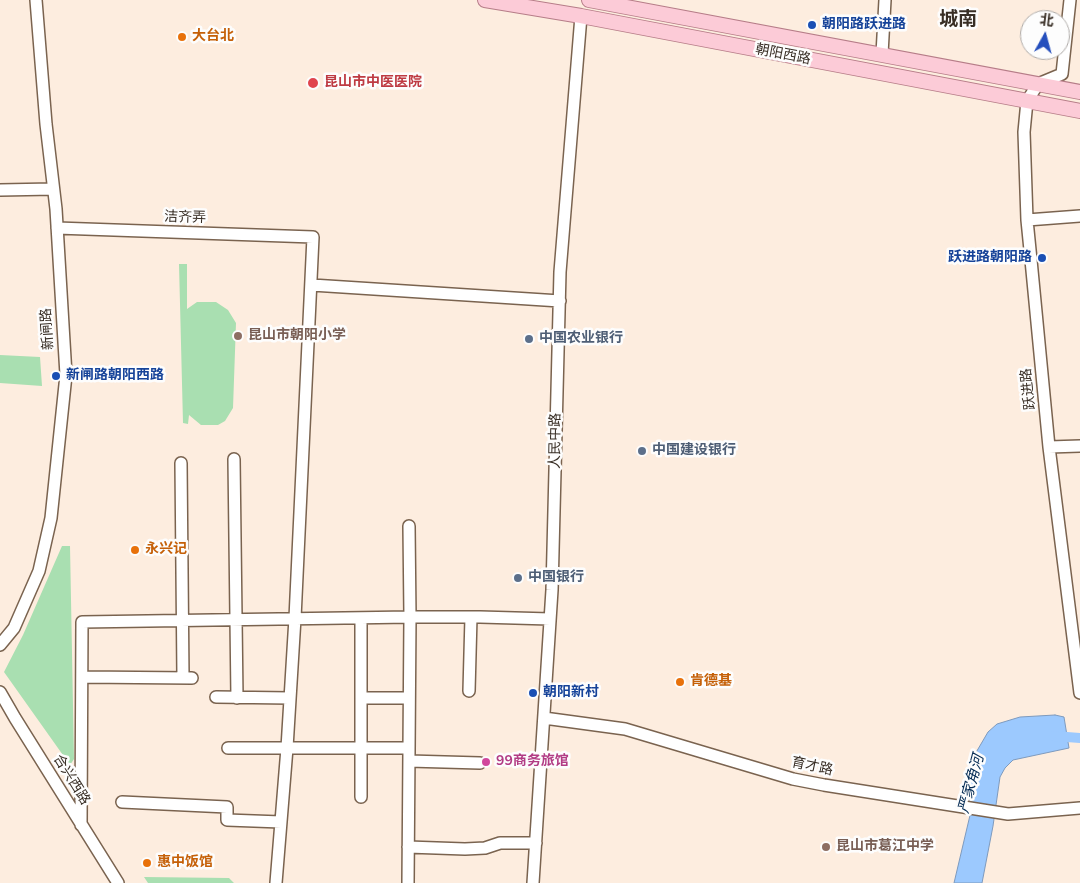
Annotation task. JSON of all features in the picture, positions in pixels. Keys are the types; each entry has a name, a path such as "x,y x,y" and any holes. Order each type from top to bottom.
{"main road":[{"name":"朝阳西路","path":"485,0 581,16 1080,111"},
{"name":"人民中路","path":"581,16 585,0"},
{"name":"朝阳西路","path":"589,0 1080,92"}],"street":[{"name":"新闸路","path":"0,645 14,628 39,571 51,518 66,375 57,228 36,0"},
{"path":"882,54 885,0"},
{"path":"1038,84 1062,74 1070,0"},
{"name":"人民中路","path":"533,883 550,619 561,262 581,16"},
{"name":"跃进路","path":"1038,84 1027,101 1024,132 1027,220 1049,447 1080,693"},
{"path":"0,190 53,188"},
{"path":"1027,220 1080,216"},
{"name":"洁齐弄","path":"57,228 313,237 312,285"},
{"path":"276,883 295,618 312,285 560,301"},
{"path":"1049,447 1080,446"},
{"path":"234,459 237,698"},
{"path":"82,677 187,678 183,620 181,463"},
{"path":"408,883 409,526"},
{"path":"81,825 82,622 410,617 550,619"},
{"path":"469,691 471,617"},
{"path":"360,797 361,618"},
{"name":"合兴西路","path":"0,692 118,883"},
{"path":"216,697 290,698"},
{"path":"361,698 409,698"},
{"name":"育才路","path":"544,718 625,729 808,782 1008,814 1080,808"},
{"path":"228,748 409,748"},
{"path":"409,761 480,763"},
{"path":"122,802 227,806 227,820 281,822"},
{"path":"408,847 465,849 485,848 500,842 536,844"}],"green space":[{"path":"179,264 187,264 187,309 197,302 216,302 228,310 236,323 233,408 225,421 218,425 201,425 189,415 188,424 183,423"},
{"path":"0,355 40,357 42,386 0,383"},
{"path":"62,546 70,546 74,759 70,765 4,672 23,635"},
{"path":"144,877 229,878 234,883 148,883"}],"water":[{"path":"1055,715 1064,717 1069,748 1013,760 1005,768 1000,777 982,883 954,883 971,811 968,786 971,761 988,732 997,724 1020,717"}],"waterway":[{"name":"严家角河","path":"1054,736 1080,738"}],"place":[{"name":"朝阳路跃进路","path":"812,25"},
{"name":"大台北","path":"182,37"},
{"name":"昆山市中医医院","path":"313,83"},
{"name":"跃进路朝阳路","path":"1042,258"},
{"name":"昆山市朝阳小学","path":"238,336"},
{"name":"中国农业银行","path":"529,339"},
{"name":"新闸路朝阳西路","path":"56,376"},
{"name":"中国建设银行","path":"642,451"},
{"name":"永兴记","path":"135,550"},
{"name":"中国银行","path":"518,578"},
{"name":"肯德基","path":"680,682"},
{"name":"朝阳新村","path":"533,693"},
{"name":"99商务旅馆","path":"486,762"},
{"name":"昆山市葛江中学","path":"826,847"},
{"name":"惠中饭馆","path":"147,863"}],"district":[{"name":"城南","path":"958,20"}]}
